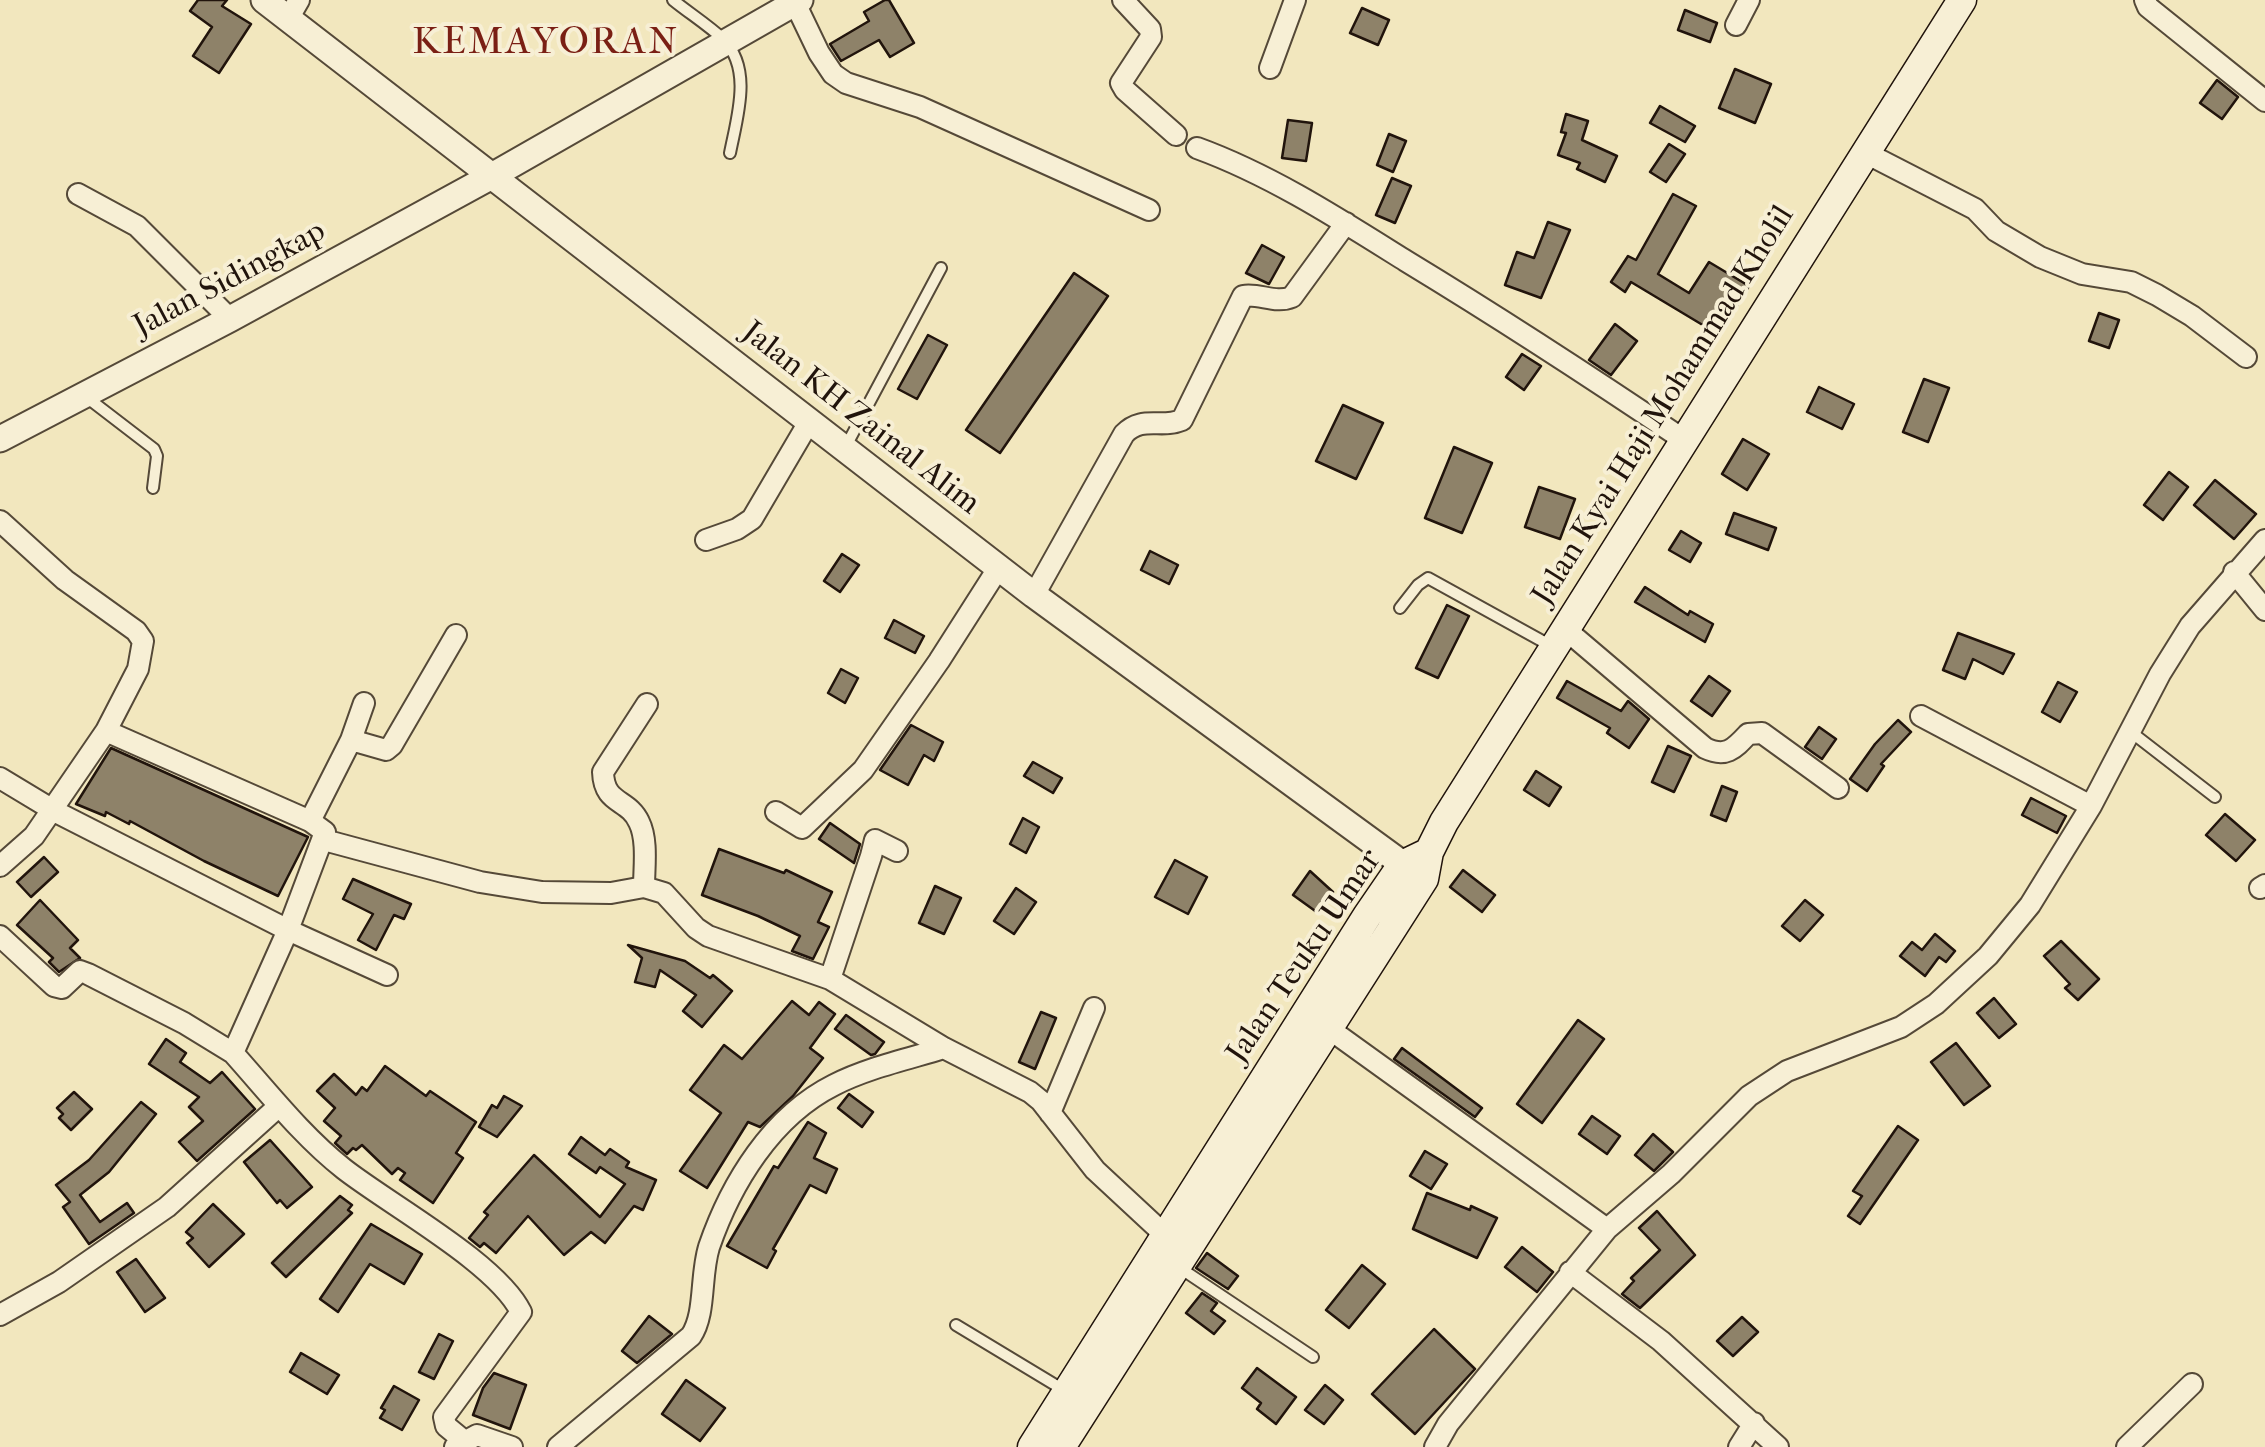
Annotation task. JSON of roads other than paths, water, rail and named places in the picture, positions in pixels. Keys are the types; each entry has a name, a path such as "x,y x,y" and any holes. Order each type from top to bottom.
{"main road":[{"name":"Jalan Kyai Haji Mohammad Kholil","path":"1418,865 1962,0"},
{"name":"Jalan Teuku Umar","path":"1032,1447 1068,1392 1175,1265 1328,1028 1418,865"},
{"name":"Jalan Teuku Umar","path":"1061,1447 1164,1235 1418,865"}],"street":[{"name":"Jalan KH Zainal Alim","path":"264,0 293,9 490,176 999,568 1418,865"},
{"path":"1123,0 1150,28 1151,37 1121,83 1176,135"},
{"path":"1270,68 1295,0"},
{"path":"1736,25 1748,0"},
{"path":"2145,0 2265,102"},
{"name":"Jalan Sidingkap","path":"0,439 230,319 797,2"},
{"path":"797,2 820,54 833,74 846,84 920,107 1149,210"},
{"path":"1197,148 1242,166 1346,224 1563,358 1684,440"},
{"path":"1864,152 1975,209 1996,231 2040,257 2082,274 2131,282 2157,295 2246,357"},
{"path":"78,194 137,226 230,319"},
{"path":"1034,594 1073,531 1124,434 1142,422 1169,424 1182,420 1243,296 1252,294 1275,300 1292,297 1346,224"},
{"path":"706,540 738,529 752,519 809,422"},
{"path":"0,522 66,580 136,631 142,642 138,669 106,731 34,836 0,866"},
{"path":"1434,1447 1448,1424 1607,1229 1671,1174 1750,1096 1788,1071 1902,1026 1936,1004 1988,956 2030,905 2091,806 2190,626 2265,540"},
{"path":"776,812 802,828 863,770 999,568"},
{"path":"2234,572 2265,610"},
{"path":"351,740 378,749 392,746 456,635"},
{"path":"1559,638 1705,748 1722,754 1733,751 1748,734 1762,732 1838,788"},
{"path":"310,821 351,740 364,704"},
{"path":"644,887 639,820 607,794 603,772 647,704"},
{"path":"1921,716 2091,806"},
{"path":"106,731 325,829 288,930 233,1053"},
{"path":"0,778 53,810 288,930 387,975"},
{"path":"324,840 480,882 542,892 611,894 644,887 664,894 708,936 830,980 944,1048 1030,1092 1096,1170 1164,1235"},
{"path":"830,980 871,846 875,840 897,852"},
{"path":"0,936 54,986 62,988 80,971 184,1023 233,1053 279,1106 343,1168 482,1266 515,1298 521,1312 444,1416 446,1426 460,1443 477,1434 512,1447"},
{"path":"1050,1112 1094,1008"},
{"path":"1328,1028 1607,1229"},
{"path":"558,1447 691,1336 700,1316 701,1274 719,1218 742,1176 796,1108 835,1084 944,1048"},
{"path":"0,1315 59,1282 167,1206 279,1106"},
{"path":"1570,1272 1661,1340 1778,1447"},
{"path":"2127,1447 2192,1384"},
{"path":"1739,1447 1754,1423"}],"lane":[{"path":"673,0 726,42 741,80 730,153"},
{"path":"844,448 941,268"},
{"path":"84,395 154,448 157,456 153,488"},
{"path":"1400,608 1422,580 1428,578 1559,638"},
{"path":"2130,731 2215,796"},
{"path":"1175,1265 1313,1357"},
{"path":"956,1325 1068,1392"}],"district":[{"name":"KEMAYORAN","path":"546,44"}]}
